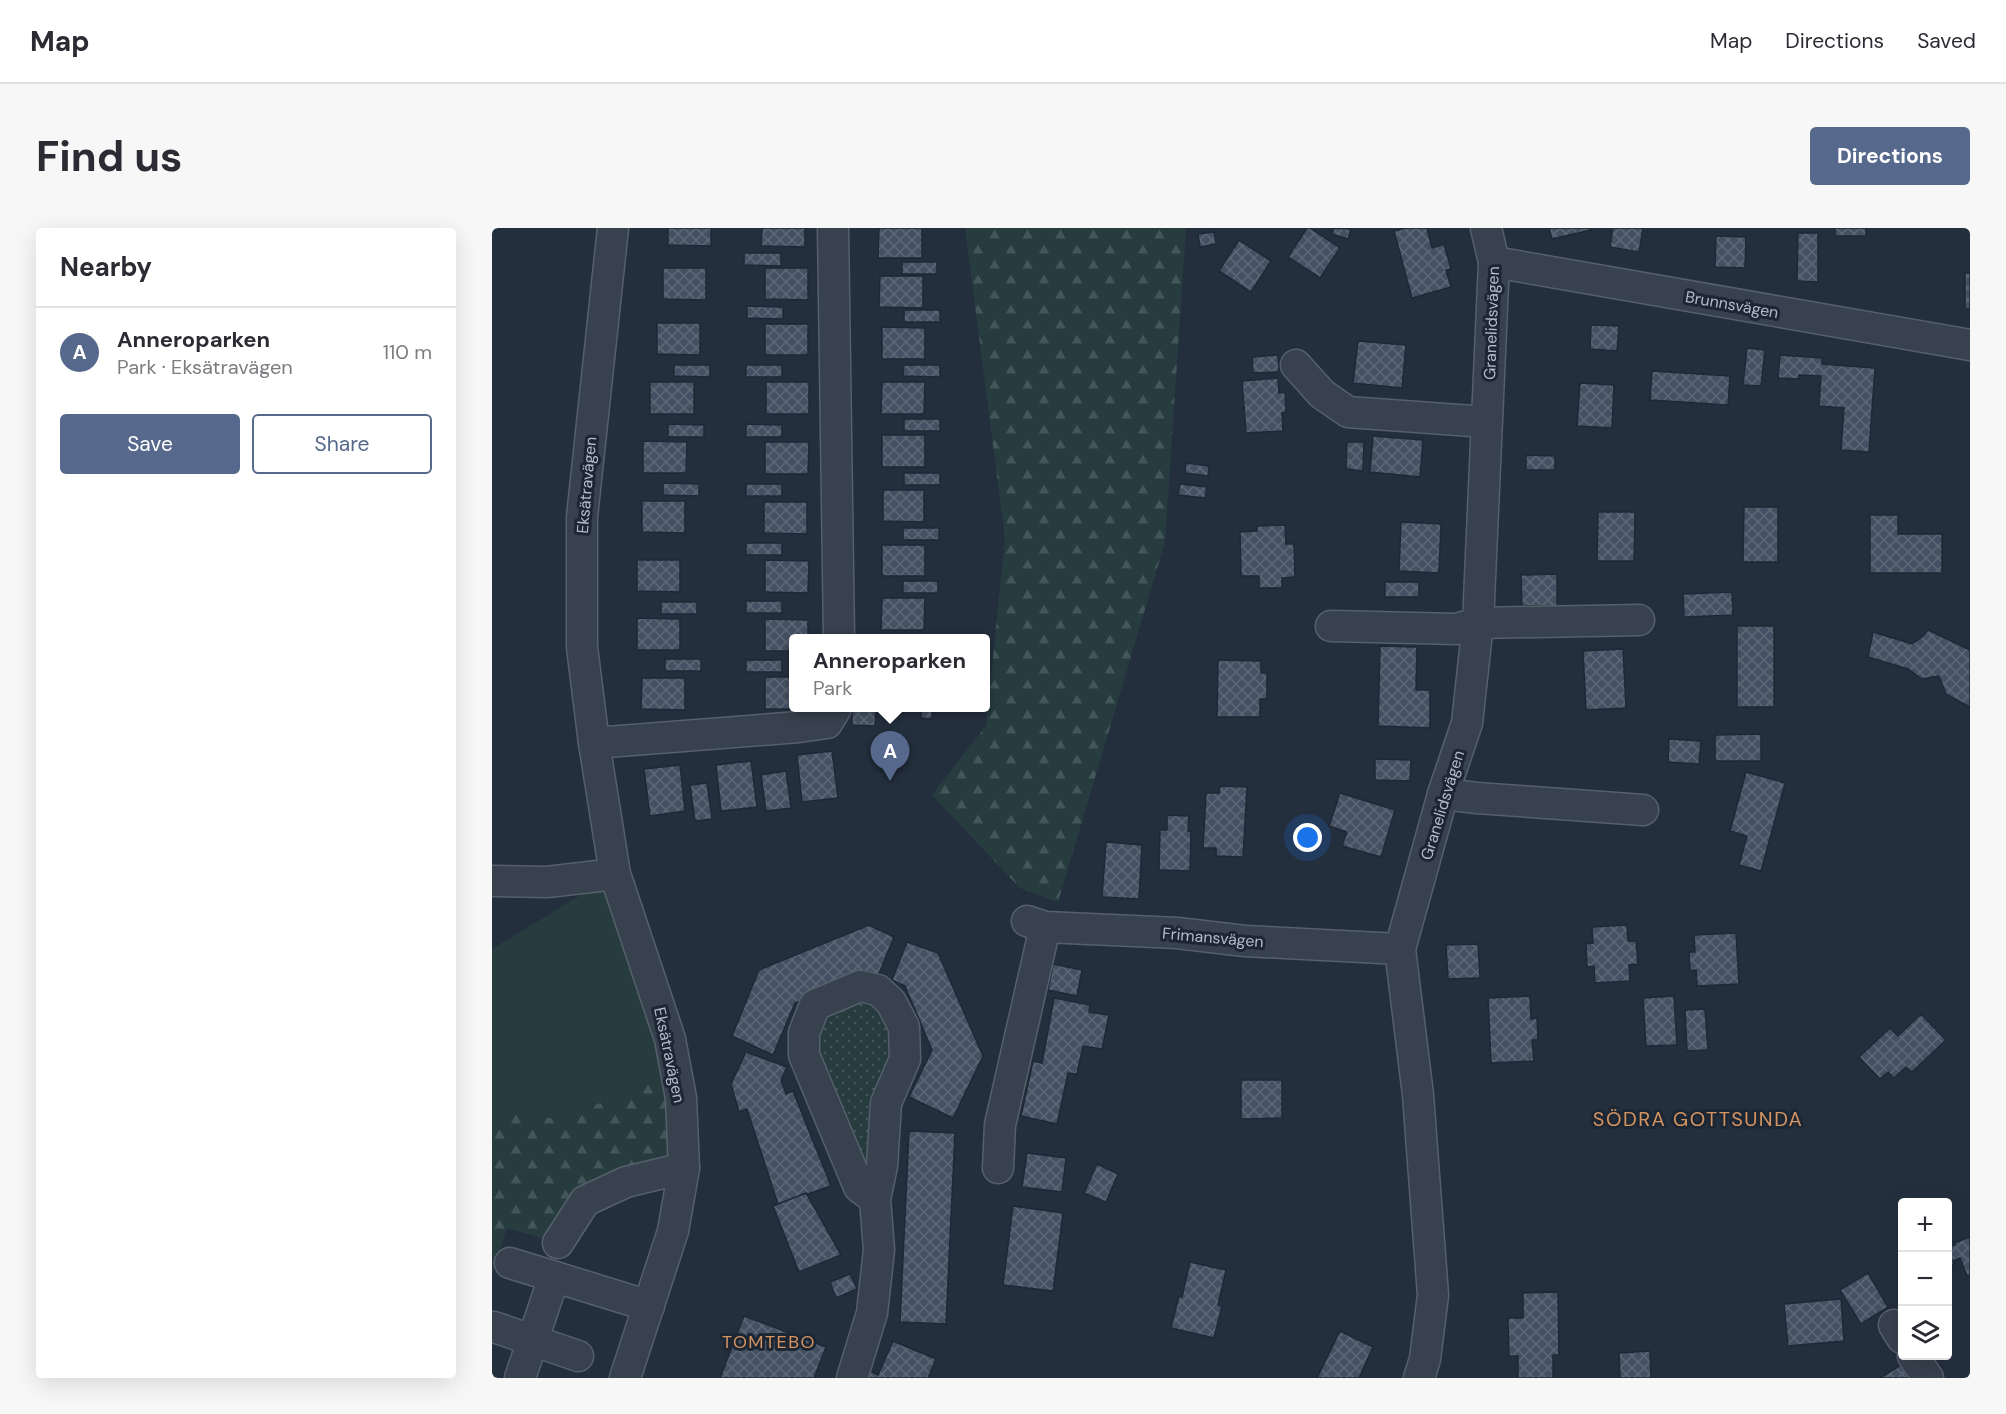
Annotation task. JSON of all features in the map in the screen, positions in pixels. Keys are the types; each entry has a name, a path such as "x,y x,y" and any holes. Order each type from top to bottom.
{"street":[{"name":"Eksätravägen","path":"613,228 582,517 582,647 594,743 615,874 670,1038 681,1098 684,1168 673,1231 625,1378"},
{"path":"833,228 839,634"},
{"name":"Granelidsvägen","path":"1419,1378 1427,1349 1433,1295 1418,1095 1400,950 1443,794 1467,723 1478,623 1494,262 1486,228"},
{"name":"Brunnsvägen","path":"1494,262 1970,345"},
{"path":"1296,366 1322,394 1348,412 1486,422"},
{"path":"1331,626 1456,629 1478,623 1639,620"},
{"path":"594,743 799,727 827,723 834,712"},
{"path":"1443,794 1643,810"},
{"path":"492,881 547,882 615,874"},
{"name":"Frimansvägen","path":"998,1168 1000,1125 1036,924 1177,933 1245,941 1400,950"},
{"path":"852,1378 872,1313 879,1250 875,1199 882,1166 886,1104 905,1059 904,1027 891,1002 878,990 860,986 815,1005 804,1033 804,1055 859,1187 875,1199"},
{"path":"558,1243 585,1201 626,1182 684,1168"},
{"path":"510,1263 649,1306"},
{"path":"520,1378 554,1277"},
{"path":"494,1327 578,1356"},
{"path":"1916,1360 1928,1378"}],"green space":[{"path":"965,228 1186,228 1165,542 1058,902 1020,888 932,795 986,726 987,712 990,712 990,686 1005,538"},
{"path":"615,874 681,1098 650,1081 593,1106 550,1118 492,1111 492,949"},
{"path":"860,986 904,1027 868,1166 851,1167 804,1055 815,1005"},
{"path":"650,1081 681,1098 684,1168 626,1182 558,1243 507,1228 492,1275 492,1111 550,1118 593,1106"}],"building":[{"path":"668,228 711,228 711,246 668,245"},
{"path":"762,228 805,228 805,247 761,246"},
{"path":"879,228 922,228 922,258 878,258"},
{"path":"1307,228 1340,248 1320,278 1288,257"},
{"path":"1334,228 1351,229 1348,239 1332,234"},
{"path":"1406,228 1427,228 1432,248 1444,244 1451,269 1446,270 1451,287 1412,298 1394,231"},
{"path":"1549,228 1590,228 1591,230 1552,239"},
{"path":"1613,228 1643,228 1639,252 1610,247"},
{"path":"1835,228 1866,228 1866,236 1835,236"},
{"path":"1214,232 1216,244 1200,247 1198,234"},
{"path":"1798,233 1818,233 1818,282 1797,281"},
{"path":"1716,236 1746,237 1745,268 1715,267"},
{"path":"1239,240 1271,261 1251,292 1219,271"},
{"path":"744,253 781,253 781,266 744,265"},
{"path":"902,262 937,262 937,274 902,274"},
{"path":"663,268 706,268 706,300 663,299"},
{"path":"765,268 808,268 808,300 765,299"},
{"path":"1965,273 1970,273 1970,309 1965,309"},
{"path":"880,276 923,276 923,308 879,307"},
{"path":"747,306 783,307 783,319 747,318"},
{"path":"904,310 940,310 940,322 904,322"},
{"path":"657,323 700,323 700,355 657,354"},
{"path":"765,324 808,324 808,355 765,355"},
{"path":"1591,325 1619,326 1617,351 1590,349"},
{"path":"882,327 925,328 925,359 882,359"},
{"path":"1358,341 1406,345 1402,388 1353,383"},
{"path":"1747,348 1765,350 1761,386 1743,385"},
{"path":"1278,355 1279,372 1253,373 1252,357"},
{"path":"1780,355 1822,358 1822,364 1875,368 1869,452 1841,450 1844,408 1819,406 1821,376 1799,375 1799,379 1778,378"},
{"path":"674,365 710,365 710,377 674,376"},
{"path":"746,365 782,365 782,377 746,377"},
{"path":"904,365 940,365 940,377 903,376"},
{"path":"1652,371 1730,376 1728,405 1650,400"},
{"path":"1278,378 1279,393 1285,392 1286,412 1282,413 1283,431 1246,433 1242,381"},
{"path":"650,382 694,382 694,414 650,414"},
{"path":"766,382 809,382 809,414 766,414"},
{"path":"882,382 925,382 924,414 881,414"},
{"path":"1580,383 1614,385 1612,428 1577,426"},
{"path":"904,419 940,419 940,431 904,431"},
{"path":"668,424 704,425 704,437 668,437"},
{"path":"746,424 782,425 782,437 746,437"},
{"path":"882,435 925,435 925,467 882,467"},
{"path":"1373,436 1423,440 1420,477 1370,472"},
{"path":"643,441 687,442 686,473 643,473"},
{"path":"765,442 809,442 808,474 765,474"},
{"path":"1347,442 1364,442 1363,471 1346,469"},
{"path":"1526,455 1555,456 1555,470 1526,470"},
{"path":"1186,463 1209,466 1208,476 1185,473"},
{"path":"904,473 940,473 940,485 904,485"},
{"path":"663,483 699,484 699,496 663,495"},
{"path":"746,484 782,484 782,496 746,496"},
{"path":"1180,484 1207,487 1205,498 1178,495"},
{"path":"883,490 924,490 924,522 883,521"},
{"path":"642,501 685,501 685,533 642,532"},
{"path":"764,502 807,502 807,534 764,533"},
{"path":"1744,507 1778,507 1778,562 1743,562"},
{"path":"1598,512 1635,512 1634,561 1597,561"},
{"path":"1870,515 1898,515 1898,534 1942,534 1942,573 1870,573"},
{"path":"1401,522 1441,524 1439,573 1399,571"},
{"path":"1285,525 1286,544 1294,544 1295,577 1282,578 1282,588 1259,588 1259,576 1241,576 1240,532 1257,531 1257,526"},
{"path":"903,528 939,528 939,540 903,540"},
{"path":"746,543 782,543 782,555 746,555"},
{"path":"882,545 925,545 925,576 882,576"},
{"path":"637,560 680,560 680,592 637,591"},
{"path":"765,560 809,561 808,593 765,592"},
{"path":"1557,574 1557,606 1522,606 1521,575"},
{"path":"903,581 938,581 938,593 903,593"},
{"path":"1385,582 1419,582 1419,597 1385,597"},
{"path":"1732,592 1733,615 1684,617 1683,594"},
{"path":"882,598 925,598 924,630 881,630"},
{"path":"746,601 782,601 782,613 746,613"},
{"path":"661,602 697,602 697,614 661,614"},
{"path":"637,618 680,619 680,650 637,650"},
{"path":"765,619 808,620 808,634 789,634 789,651 765,651"},
{"path":"1737,626 1774,626 1774,707 1737,707"},
{"path":"1928,630 1970,650 1970,707 1946,694 1939,676 1922,679 1908,669 1868,657 1873,632 1912,644"},
{"path":"1380,646 1417,647 1416,690 1430,690 1430,728 1378,726"},
{"path":"1623,649 1626,708 1586,710 1583,651"},
{"path":"665,659 701,659 701,671 665,671"},
{"path":"746,660 782,660 782,672 746,672"},
{"path":"1218,660 1261,661 1261,673 1267,673 1267,699 1260,699 1260,717 1217,717"},
{"path":"765,677 789,677 789,709 765,709"},
{"path":"642,678 685,678 685,710 641,709"},
{"path":"852,712 876,712 875,726 852,725"},
{"path":"921,712 932,712 932,719 921,718"},
{"path":"1761,734 1761,761 1715,761 1715,735"},
{"path":"1669,739 1701,741 1699,764 1668,762"},
{"path":"832,751 838,798 802,802 797,755"},
{"path":"1375,759 1411,760 1410,781 1375,780"},
{"path":"751,761 757,807 721,811 716,765"},
{"path":"680,765 685,811 650,816 644,769"},
{"path":"786,771 791,808 766,811 761,775"},
{"path":"1746,772 1785,783 1761,871 1739,865 1747,836 1730,831"},
{"path":"707,783 712,819 695,821 690,785"},
{"path":"1220,786 1247,787 1243,857 1216,856 1216,848 1203,848 1206,793 1219,793"},
{"path":"1340,793 1395,810 1381,857 1342,846 1347,832 1329,826"},
{"path":"1167,815 1189,816 1190,871 1159,870 1160,830 1167,830"},
{"path":"1106,842 1142,845 1139,899 1102,897"},
{"path":"869,925 894,937 878,976 868,972 795,1003 773,1055 732,1036 759,970"},
{"path":"1627,925 1628,941 1636,941 1638,964 1629,965 1630,981 1595,983 1594,966 1587,967 1586,944 1593,943 1592,927"},
{"path":"1736,933 1739,984 1697,986 1696,970 1690,971 1689,952 1695,952 1694,935"},
{"path":"907,942 938,953 983,1056 953,1118 909,1097 932,1050 905,986 892,980"},
{"path":"1478,944 1480,978 1448,979 1446,945"},
{"path":"1053,964 1082,970 1077,996 1048,990"},
{"path":"1530,996 1531,1019 1537,1018 1538,1040 1532,1040 1534,1061 1491,1063 1488,998"},
{"path":"1674,996 1677,1045 1646,1046 1643,998"},
{"path":"1054,998 1090,1005 1089,1012 1109,1015 1102,1049 1083,1046 1077,1074 1068,1073 1057,1124 1021,1116 1033,1061 1042,1063"},
{"path":"1705,1009 1708,1050 1687,1051 1685,1010"},
{"path":"1921,1014 1946,1040 1912,1072 1906,1067 1894,1078 1888,1072 1880,1079 1859,1057 1890,1028 1898,1036"},
{"path":"746,1052 787,1067 781,1080 786,1094 793,1091 831,1186 778,1204 747,1109 739,1112 731,1084"},
{"path":"1241,1080 1282,1080 1282,1118 1241,1119"},
{"path":"909,1131 955,1133 946,1324 900,1322"},
{"path":"1027,1153 1066,1158 1062,1192 1022,1187"},
{"path":"1097,1164 1118,1174 1106,1202 1084,1193"},
{"path":"806,1193 841,1255 799,1272 773,1206"},
{"path":"1013,1206 1063,1213 1053,1291 1003,1285"},
{"path":"1970,1237 1970,1275 1967,1276 1960,1258 1953,1261 1952,1265 1954,1243"},
{"path":"1190,1262 1226,1270 1218,1305 1222,1306 1214,1338 1171,1328 1179,1296 1182,1297"},
{"path":"1868,1273 1888,1307 1861,1324 1840,1290"},
{"path":"850,1274 857,1289 836,1298 830,1282"},
{"path":"1558,1292 1559,1355 1553,1355 1553,1378 1518,1378 1518,1356 1509,1356 1508,1318 1523,1318 1523,1293"},
{"path":"1841,1299 1844,1341 1788,1346 1784,1304"},
{"path":"744,1316 826,1347 814,1378 720,1378"},
{"path":"1340,1331 1373,1347 1359,1378 1317,1378"},
{"path":"893,1341 936,1359 928,1378 867,1378 870,1371 878,1375"},
{"path":"1650,1351 1651,1378 1620,1378 1619,1353"},
{"path":"1901,1365 1909,1378 1880,1378"}],"place":[{"name":"Anneroparken","path":"890,781"}],"district":[{"name":"SÖDRA GOTTSUNDA","path":"1698,1119"},
{"name":"TOMTEBO","path":"769,1342"}]}
